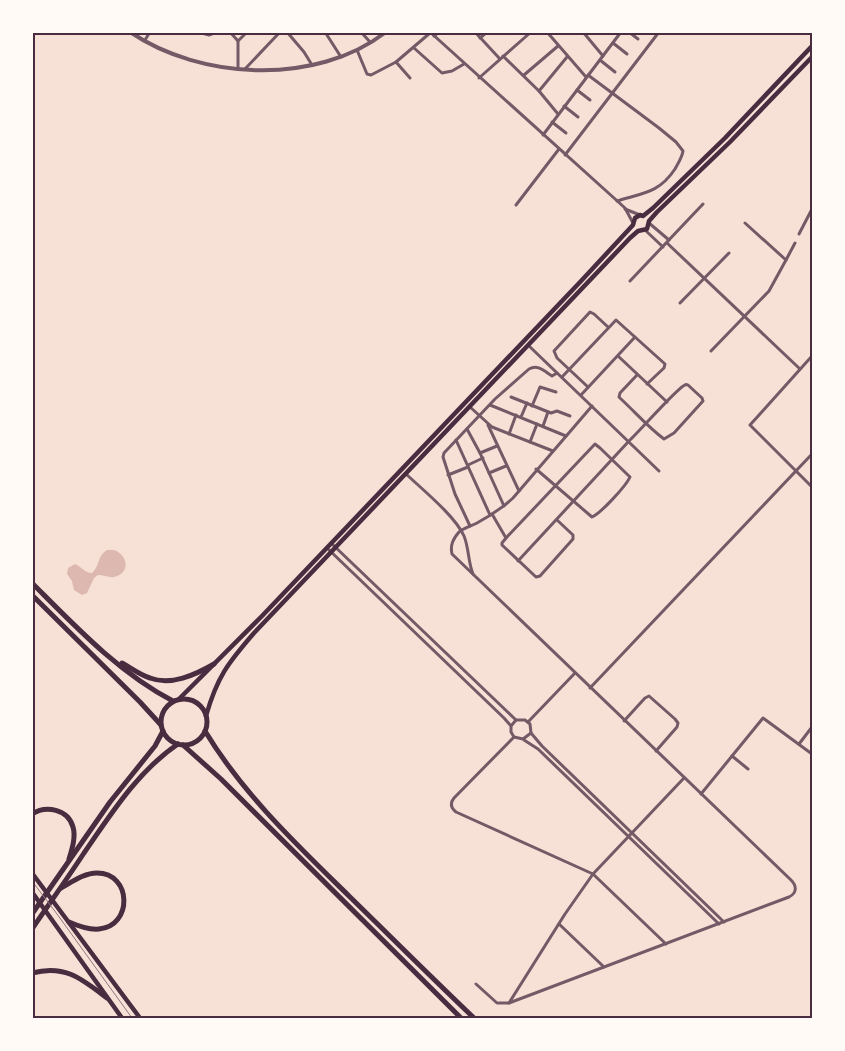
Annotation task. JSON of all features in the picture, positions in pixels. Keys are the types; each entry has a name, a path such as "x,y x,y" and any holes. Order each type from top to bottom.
{"highway":[{"path":"32,583 80,631 150,687 176,700 196,702 206,716 205,731 237,778 287,834 474,1018"},
{"path":"32,595 140,702 169,739 181,744 221,779 426,986 461,1018"},
{"path":"107,654 142,674 166,681 183,678 214,664"},
{"path":"32,914 68,865 110,802 151,751 162,728 162,714 169,704 176,700"},
{"path":"32,929 108,818 146,771 164,754 181,744 196,741 205,731"},
{"path":"32,814 40,809 53,809 63,814 71,822 74,839 68,865"},
{"path":"59,889 84,876 96,873 112,878 121,886 123,891 124,902 121,914 109,926 98,929 69,922"},
{"path":"32,974 49,970 72,974 83,979 107,998"}],"main road":[{"path":"176,700 214,664 327,548 633,224 635,218 642,216 726,138 812,46"},
{"path":"206,716 214,689 228,663 254,633 638,231 645,230 649,222 812,57"},
{"path":"642,216 649,222"},
{"path":"633,224 638,231"},
{"path":"32,873 140,1018"},
{"path":"32,892 122,1018"}],"street":[{"path":"130,32 144,41 187,60 222,67 280,70 312,65 341,57 357,50 386,32"},
{"path":"144,41 150,32"},
{"path":"198,32 209,35 217,32"},
{"path":"230,32 238,40 238,68"},
{"path":"238,40 247,32"},
{"path":"245,69 280,32"},
{"path":"286,32 308,56 312,65"},
{"path":"324,32 341,57"},
{"path":"361,32 371,42"},
{"path":"434,36 439,32"},
{"path":"476,32 500,59"},
{"path":"480,38 487,32"},
{"path":"479,78 531,32"},
{"path":"547,32 567,57 587,76 671,138 681,148 683,153 672,173 658,188 617,201"},
{"path":"584,32 603,56"},
{"path":"543,135 621,32"},
{"path":"630,32 638,39"},
{"path":"566,155 659,32"},
{"path":"357,50 368,75 396,62 430,33 625,208 642,216"},
{"path":"613,43 627,54"},
{"path":"524,76 558,46"},
{"path":"414,48 442,73 452,71 464,64"},
{"path":"504,56 539,91 558,114"},
{"path":"539,91 567,57"},
{"path":"600,60 615,72"},
{"path":"396,62 410,78"},
{"path":"577,90 590,100"},
{"path":"564,106 578,117"},
{"path":"552,122 566,133"},
{"path":"516,205 559,149"},
{"path":"630,281 703,204"},
{"path":"625,208 633,224"},
{"path":"799,234 812,209"},
{"path":"649,222 800,369"},
{"path":"745,223 786,260"},
{"path":"645,230 663,247"},
{"path":"711,351 769,290 795,243"},
{"path":"680,303 729,253"},
{"path":"588,387 554,354 554,351 590,312 608,327"},
{"path":"562,377 608,327 617,320 665,364 664,368 647,384"},
{"path":"581,395 635,337"},
{"path":"528,345 659,471"},
{"path":"618,356 667,402"},
{"path":"812,356 750,425 812,487"},
{"path":"470,526 448,475 444,455 490,405 531,368 538,367 552,376 557,373"},
{"path":"518,561 629,441 647,424 667,402 686,384 703,400 666,440 647,424 619,396 637,375"},
{"path":"532,406 540,386 556,392"},
{"path":"511,397 548,412 557,412 570,416"},
{"path":"521,417 527,404"},
{"path":"490,405 566,436"},
{"path":"476,984 497,1002 502,1004 509,1003 789,897 794,892 795,885 791,880 452,554 452,541 461,530 504,506 592,406"},
{"path":"470,407 488,424 553,451"},
{"path":"543,426 548,412"},
{"path":"509,434 516,415"},
{"path":"488,424 519,491"},
{"path":"530,442 537,424"},
{"path":"467,429 504,506"},
{"path":"456,440 491,514 506,538"},
{"path":"536,469 556,485 573,501 594,517 630,477 595,444 556,485 506,538 502,545 536,577 540,576 573,539 573,535 557,520"},
{"path":"480,453 497,446"},
{"path":"590,688 812,454"},
{"path":"448,475 482,458"},
{"path":"489,473 506,466"},
{"path":"406,474 447,513 461,530 467,546 474,577"},
{"path":"331,543 516,720"},
{"path":"327,548 511,726"},
{"path":"528,722 575,673"},
{"path":"624,720 649,696 675,719 678,723 677,727 656,751"},
{"path":"701,794 763,718 812,754"},
{"path":"719,924 538,749 524,740 514,737 511,732 511,726 516,720 522,719 528,722 531,727 531,733 564,767 724,922"},
{"path":"799,744 812,727"},
{"path":"524,740 531,733"},
{"path":"514,737 454,798 452,802 453,809 593,874 666,944"},
{"path":"732,756 748,769"},
{"path":"560,771 564,767"},
{"path":"509,1003 593,874 684,778"},
{"path":"583,792 586,788"},
{"path":"559,924 604,968"}],"shaded area":[{"path":"107,550 119,552 125,560 126,564 123,572 114,577 98,575 94,578 87,593 82,595 74,590 72,581 67,574 68,568 75,564 92,573"}],"tram line":[{"path":"32,881 132,1018"}]}
